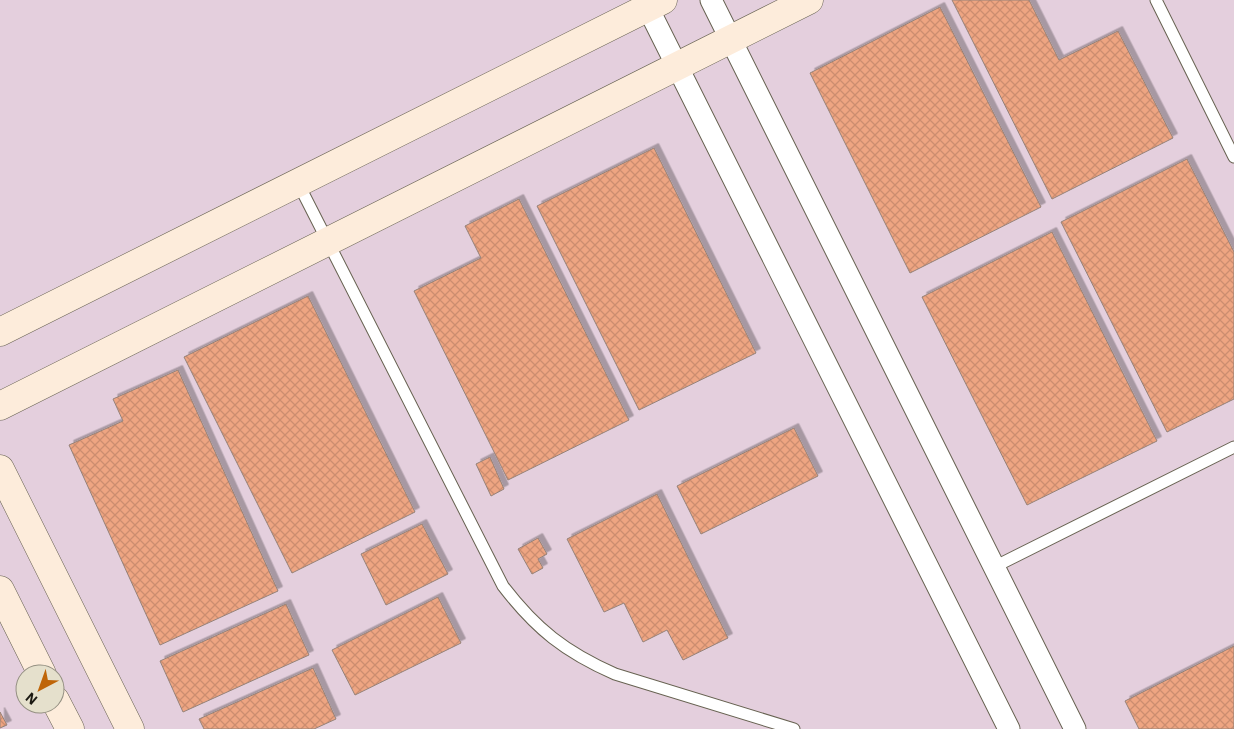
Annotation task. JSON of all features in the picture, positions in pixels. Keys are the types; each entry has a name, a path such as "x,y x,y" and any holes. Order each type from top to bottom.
{"street":[{"path":"711,0 1075,729"},
{"path":"0,406 809,0"},
{"path":"0,332 298,183 652,2 677,66 1008,729"},
{"path":"0,469 130,729"},
{"path":"0,590 37,664"},
{"path":"62,714 70,729"}],"lane":[{"path":"1156,0 1234,157"},
{"path":"298,183 503,586 534,623 572,653 615,674 794,729"},
{"path":"994,567 1234,447"}],"shaded area":[{"path":"0,0 1234,0 1234,729 0,729"}],"building":[{"path":"952,0 1029,0 1059,60 1118,31 1173,138 1052,199"},
{"path":"940,7 1041,207 910,273 810,73"},
{"path":"654,148 756,353 639,410 537,206"},
{"path":"1187,159 1234,252 1234,399 1167,432 1061,222"},
{"path":"519,199 629,420 508,480 414,291 481,258 465,226"},
{"path":"1052,232 1157,441 1027,505 922,297"},
{"path":"308,296 415,512 292,573 184,357"},
{"path":"178,370 278,591 160,645 69,445 123,421 113,399"},
{"path":"794,428 818,476 701,534 677,486"},
{"path":"490,457 504,489 491,496 476,464"},
{"path":"657,494 728,638 683,660 667,630 643,642 624,603 604,612 567,539"},
{"path":"422,524 448,574 386,605 361,554"},
{"path":"538,538 547,554 538,559 543,568 532,574 518,549"},
{"path":"438,597 461,643 355,695 332,650"},
{"path":"286,604 309,655 183,712 160,661"},
{"path":"1234,646 1234,729 1139,729 1125,701"},
{"path":"313,668 336,719 314,729 204,729 199,719"},
{"path":"0,712 7,725 0,728"}]}
